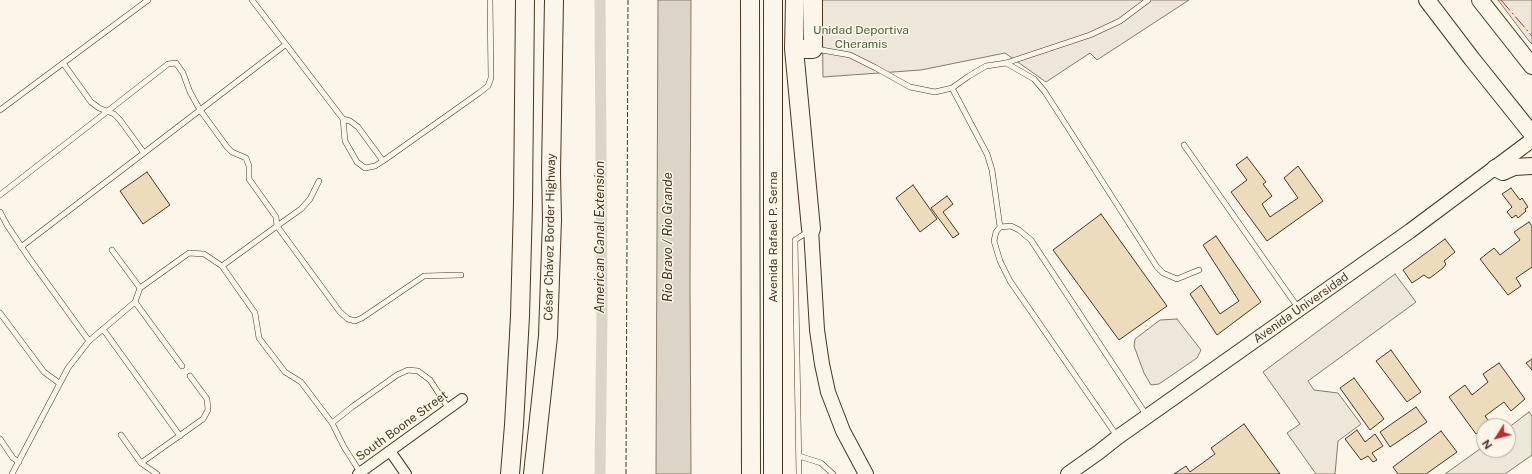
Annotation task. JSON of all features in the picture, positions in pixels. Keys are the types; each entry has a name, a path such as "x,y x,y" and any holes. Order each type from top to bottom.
{"highway":[{"path":"510,474 520,316 523,203 525,0"},
{"name":"César Chávez Border Highway","path":"532,474 547,350 552,220 551,172 554,0"},
{"name":"Avenida Rafael P. Serna","path":"750,0 751,474"},
{"name":"Avenida Rafael P. Serna","path":"773,0 773,474"},
{"path":"795,0 794,49 811,229"},
{"path":"794,49 813,49 813,0"},
{"path":"545,474 547,350"},
{"path":"503,474 514,425"}],"main road":[{"path":"1427,0 1472,60 1532,134"},
{"path":"1480,0 1532,66"},
{"name":"Avenida Universidad","path":"1068,474 1118,437 1299,310 1532,140"},
{"path":"1495,168 1503,172 1514,167 1532,166"},
{"path":"811,229 817,330 828,392 843,431 866,474"}],"street":[{"name":"South Boone Street","path":"359,473 462,399"},
{"path":"390,451 406,474"}],"lane":[{"path":"0,110 148,0"},
{"path":"252,0 343,119 358,127 383,161"},
{"path":"343,119 345,141 357,162 365,168 375,166 488,86 491,78 490,0"},
{"path":"813,49 850,55 910,87 935,92 952,88 986,66 1006,63 1090,35 1120,21 1148,0"},
{"path":"21,247 285,45"},
{"path":"63,63 91,102 107,112 114,114 144,153"},
{"path":"0,195 168,64 176,63 183,73 190,92 200,110 226,147 232,152 246,158 249,166 249,179 272,209 276,216 277,226 340,312 348,319 355,321 362,318 424,276 460,275"},
{"path":"1006,63 1034,79 1045,92 1157,267 1163,273 1177,279 1199,270"},
{"path":"952,88 992,170 1000,227"},
{"path":"1184,146 1299,310"},
{"path":"222,266 301,208 310,199 319,181"},
{"path":"0,212 21,247 89,341"},
{"path":"1118,437 1010,281 1000,262 994,241 996,232 1000,227 1012,226 1031,240 1148,417"},
{"path":"800,473 795,240 811,229"},
{"path":"112,250 140,288"},
{"path":"12,474 59,383 68,368 89,341 135,302 140,288 189,253 204,254 222,266 255,313 259,338 285,372 301,382 332,424 359,473"},
{"path":"135,302 182,366"},
{"path":"0,313 44,372 59,383"},
{"path":"103,329 180,436"},
{"path":"332,424 363,399 397,375 408,370 418,372 430,380 449,409"},
{"path":"141,463 202,419 208,410 207,399 190,376"},
{"path":"121,435 141,463 157,474"},
{"path":"0,439 13,458 19,462"},
{"path":"799,456 821,463 833,474"}],"green space":[{"name":"Unidad Deportiva Cheramis","path":"822,0 1189,0 1097,60 1090,53 1046,82 1005,53 921,70 823,77"},
{"path":"1498,0 1532,0 1532,44 1529,41"},
{"path":"1177,319 1201,350 1197,358 1159,384 1151,385 1144,373 1134,346 1135,339 1160,320"}],"shaded area":[{"path":"1395,274 1416,302 1308,381 1314,390 1338,393 1361,424 1338,441 1335,474 1316,474 1287,433 1300,424 1263,372"},
{"path":"1529,412 1532,416 1532,455 1505,474 1445,474 1476,452 1476,458 1516,458 1516,422"}],"water":[{"name":"Río Bravo / Rio Grande","path":"658,0 691,0 691,474 656,474"}],"building":[{"path":"1247,157 1266,182 1263,184 1272,196 1262,204 1270,217 1298,198 1284,178 1298,166 1323,201 1267,241 1231,192 1247,180 1236,165"},
{"path":"147,172 170,205 143,224 120,191"},
{"path":"913,185 937,219 920,232 896,198"},
{"path":"1511,188 1520,200 1522,198 1528,207 1525,209 1526,211 1518,218 1516,215 1512,218 1507,212 1512,207 1502,194"},
{"path":"947,196 953,204 943,212 959,234 953,238 931,208"},
{"path":"1101,214 1167,306 1119,340 1053,250"},
{"path":"1529,222 1532,226 1532,267 1516,278 1521,286 1508,295 1480,259 1494,248 1500,255 1520,240 1514,232"},
{"path":"1216,236 1261,302 1217,335 1190,294 1201,285 1220,314 1239,301 1203,245"},
{"path":"1445,239 1455,252 1444,261 1446,264 1443,268 1430,278 1424,275 1412,283 1403,270"},
{"path":"1391,350 1421,392 1407,402 1376,361"},
{"path":"1532,359 1532,370 1526,363"},
{"path":"1499,363 1525,399 1511,411 1504,402 1485,416 1486,418 1476,418 1476,434 1449,397 1465,385 1472,395 1488,382 1483,374"},
{"path":"1354,378 1384,419 1370,430 1340,388"},
{"path":"1416,407 1427,422 1390,447 1380,432"},
{"path":"1244,424 1280,474 1174,474 1186,466 1190,472 1215,454 1211,448"},
{"path":"1357,430 1365,442 1375,434 1383,446 1372,453 1377,460 1373,462 1368,456 1361,460 1345,439"},
{"path":"1441,431 1457,452 1426,474 1398,474 1393,467"}],"waterway":[{"name":"American Canal Extension","path":"600,0 602,317 600,474"}],"fence":[{"path":"626,474 628,0"}],"power":[{"path":"1501,0 1532,36"}]}
